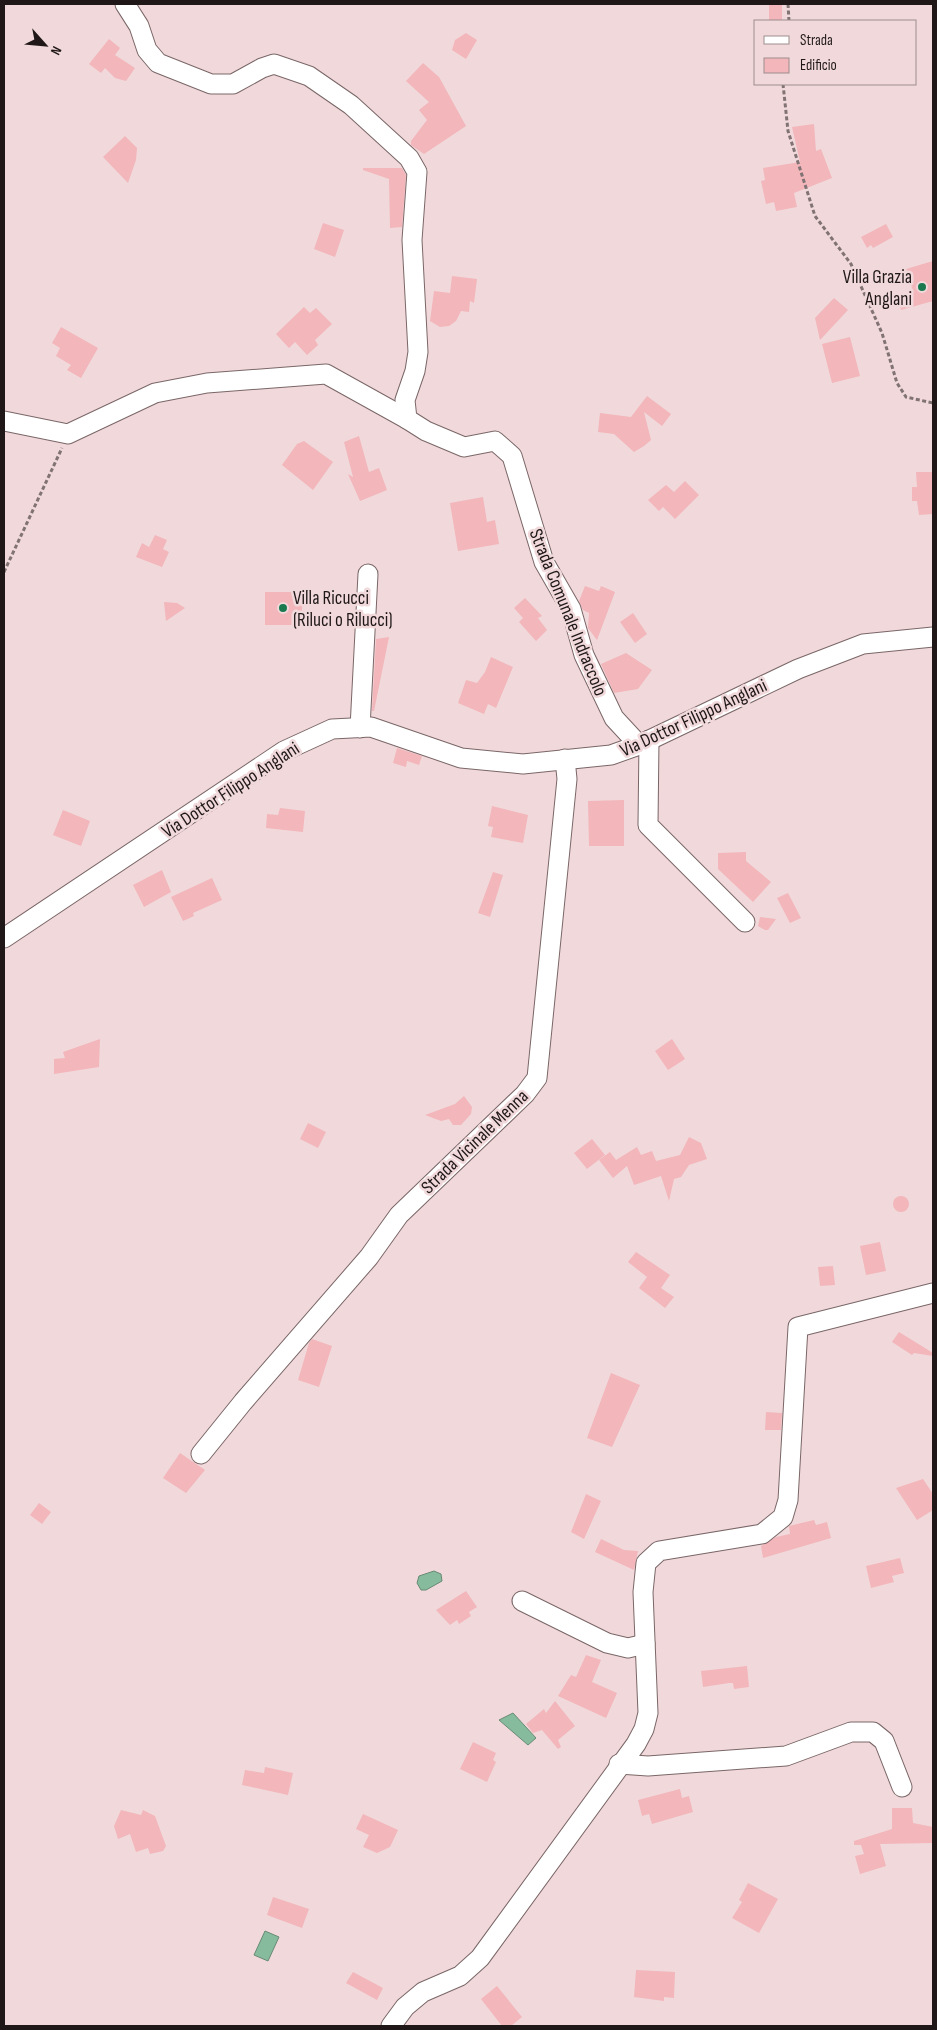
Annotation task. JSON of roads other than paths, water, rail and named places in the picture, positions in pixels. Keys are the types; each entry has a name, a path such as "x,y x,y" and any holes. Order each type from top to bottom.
{"street":[{"path":"125,4 139,26 147,50 158,63 211,84 233,84 262,68 274,64 309,76 351,105 409,158 417,172 412,240 418,352 415,371 405,400 407,419"},
{"path":"4,421 68,434 155,393 207,383 326,374 407,419"},
{"name":"Strada Comunale Indraccolo","path":"407,419 426,431 464,448 495,441 512,456 544,562 570,609 584,655 614,718 644,743"},
{"path":"360,728 368,574"},
{"name":"Via Dottor Filippo Anglani","path":"4,938 284,751 332,729 371,727 461,758 523,764 611,755 644,743 798,668 863,644 933,637"},
{"path":"644,743 648,825 745,922"},
{"name":"Strada Vicinale Menna","path":"202,1454 242,1402 362,1265 399,1215 525,1094 537,1078 567,779 565,759"},
{"path":"391,2026 405,2007 423,1992 460,1976 480,1958 640,1736 648,1713 643,1592 646,1562 659,1551 762,1534 783,1517 788,1500 798,1327 933,1293"},
{"path":"522,1601 608,1642 628,1648 645,1644"},
{"path":"619,1764 648,1766 786,1756 851,1732 873,1732 884,1741 902,1787"}],"place":[{"name":"Villa Grazia Anglani","path":"922,287"},
{"name":"Villa Ricucci (Riluci o Rilucci)","path":"283,608"}]}
